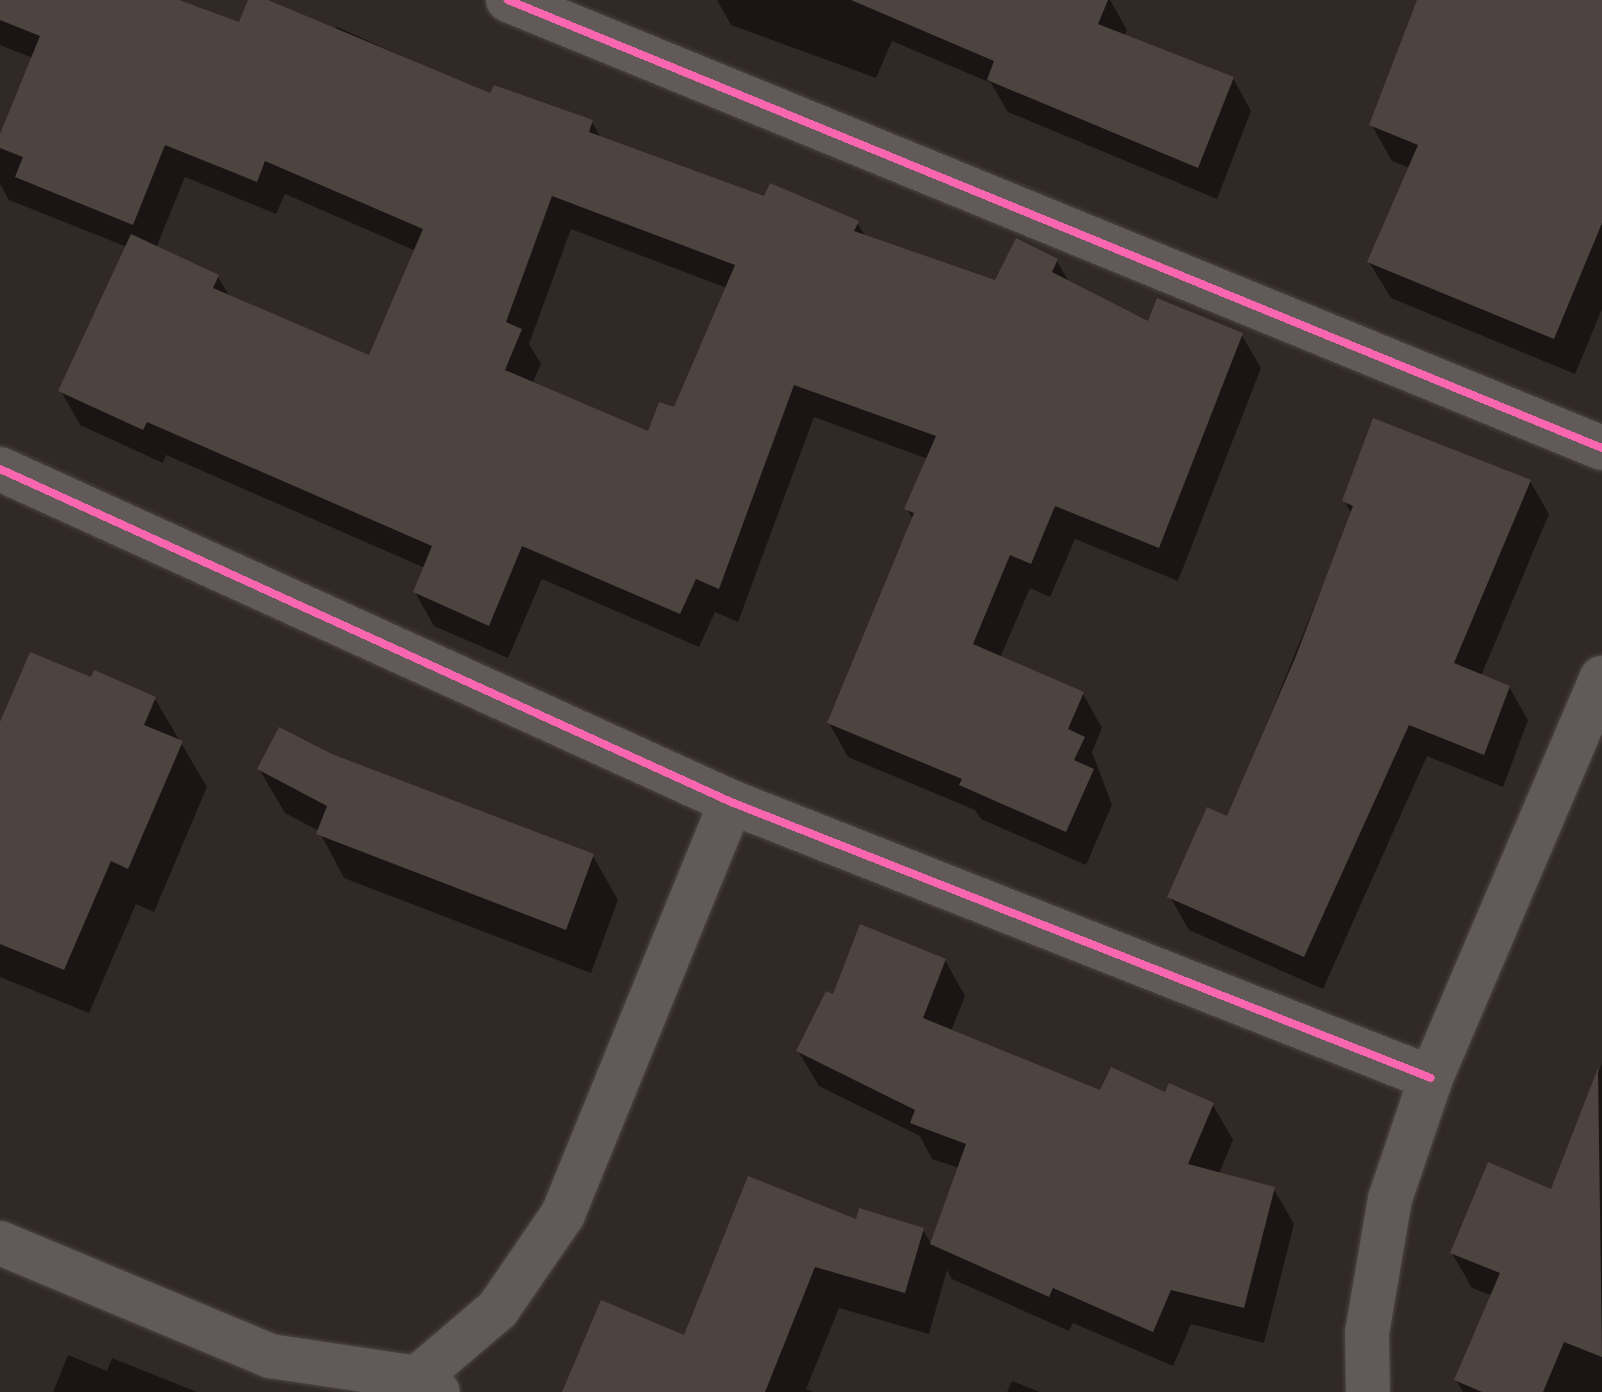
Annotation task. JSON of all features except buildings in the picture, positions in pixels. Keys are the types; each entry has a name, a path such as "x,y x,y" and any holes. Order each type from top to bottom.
{"street":[{"path":"508,0 1602,448"},
{"path":"0,469 731,802 1431,1078"},
{"path":"1368,1392 1367,1333 1390,1199 1431,1078 1602,678"},
{"path":"0,1243 270,1356 427,1385 498,1309 563,1214 731,802"}],"cycle path":[{"path":"508,0 1602,448"},
{"path":"0,469 731,802 1431,1078"}]}
